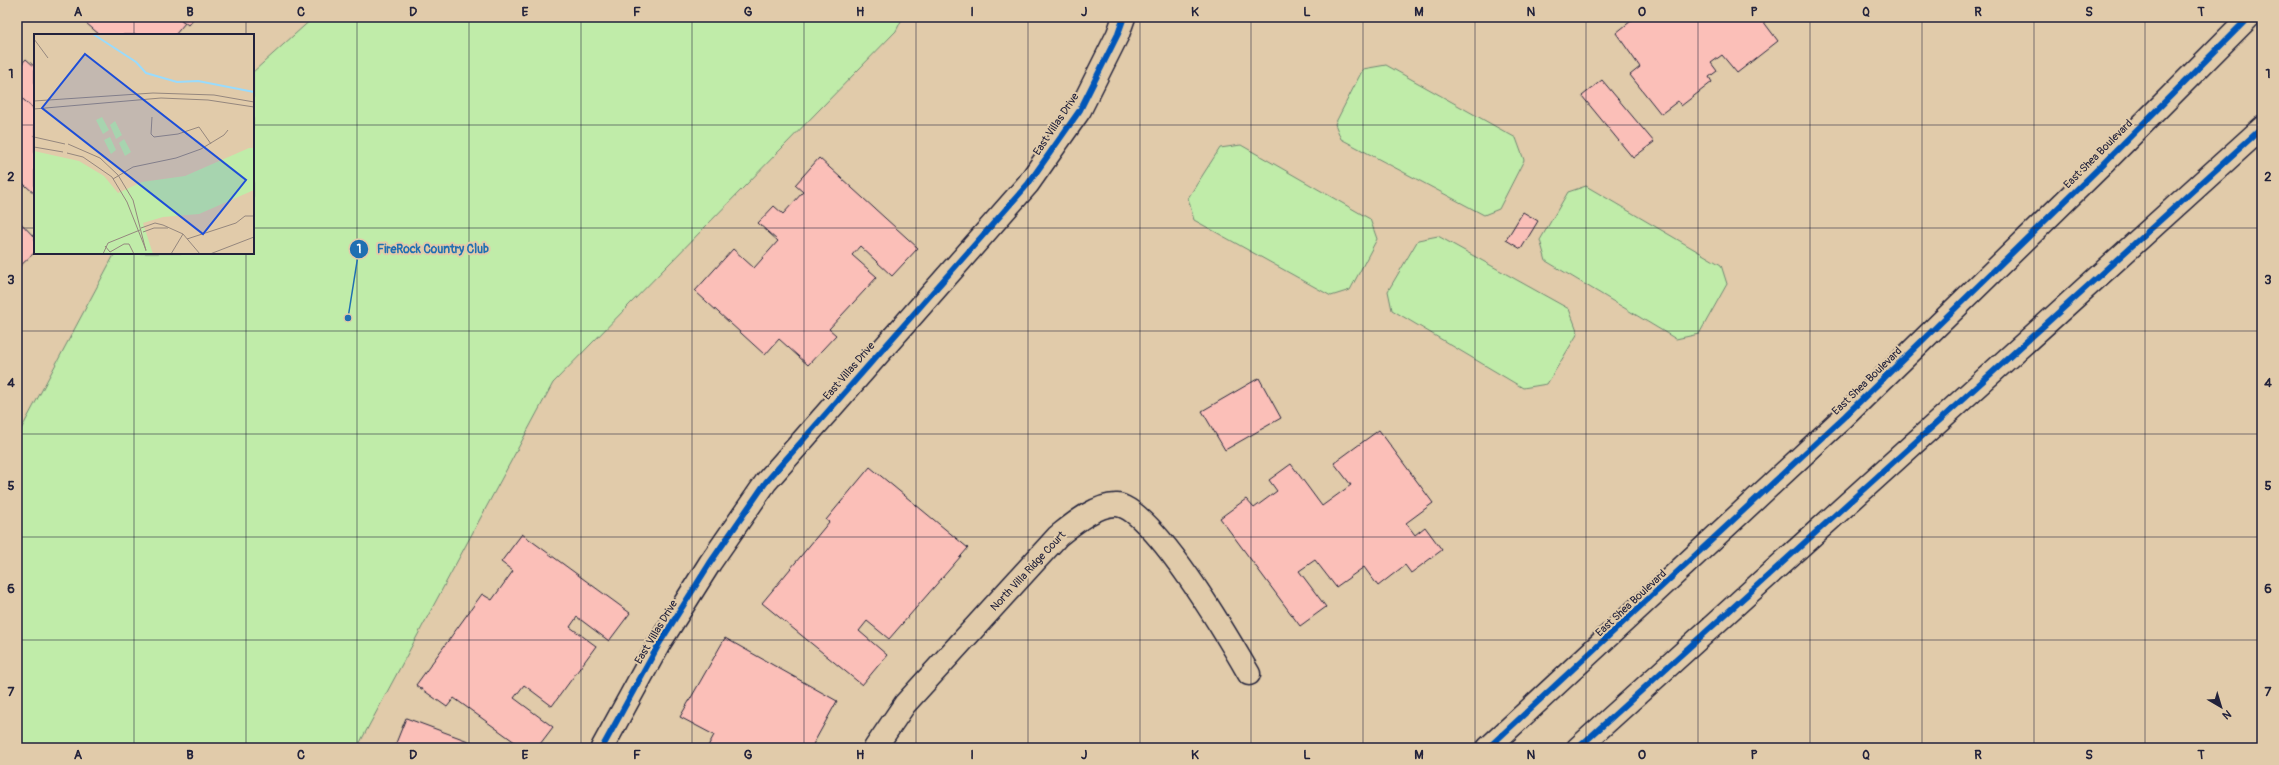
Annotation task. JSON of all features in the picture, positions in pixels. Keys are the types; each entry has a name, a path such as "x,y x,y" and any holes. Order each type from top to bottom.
{"main road":[{"name":"East Villas Drive","path":"602,748 659,644 710,563 766,482 1028,184 1080,110 1118,34 1124,17"},
{"name":"East Shea Boulevard","path":"1488,748 1845,416 2100,167 2249,17"},
{"path":"1578,748 2262,128"},
{"name":"North Villa Ridge Court","path":"875,748 905,704 1058,536 1078,521 1102,508 1116,505 1130,509 1152,530 1220,625 1249,674"}],"green space":[{"path":"314,17 903,17 896,31 553,383 357,748 17,748 17,437 114,254 254,254 254,71"},
{"path":"1386,65 1516,138 1524,160 1499,209 1484,215 1341,139 1335,124 1363,69"},
{"path":"1241,145 1370,219 1377,239 1350,290 1331,296 1194,220 1188,198 1220,148"},
{"path":"1586,186 1721,265 1727,284 1699,334 1676,339 1546,261 1540,240 1568,192"},
{"path":"1438,236 1569,309 1578,333 1547,384 1523,388 1392,310 1388,291 1418,240"}],"building":[{"path":"79,17 178,17 185,23 176,34 99,34"},
{"path":"178,17 195,17 188,25"},
{"path":"1636,17 1669,17 1671,19 1674,17 1678,22 1685,17 1760,17 1778,41 1737,73 1722,55 1711,63 1717,71 1709,77 1712,82 1681,106 1678,101 1661,114 1630,75 1640,67 1616,33"},
{"path":"26,59 34,66 34,109 17,94 17,69"},
{"path":"1602,80 1654,142 1633,158 1582,96"},
{"path":"17,94 34,109 34,193 17,178"},
{"path":"819,158 918,248 892,276 860,246 852,255 877,277 829,329 836,335 808,365 779,339 765,355 695,291 733,249 754,268 778,241 758,223 774,206 783,214 803,192 795,185"},
{"path":"1523,212 1538,221 1521,249 1506,240"},
{"path":"17,219 34,237 34,253 17,269"},
{"path":"1259,378 1281,418 1225,450 1202,411"},
{"path":"1379,430 1433,503 1406,523 1415,535 1425,527 1442,550 1411,573 1405,565 1378,586 1364,567 1336,587 1315,560 1299,571 1326,607 1300,626 1220,518 1246,499 1254,508 1277,491 1269,480 1291,464 1322,506 1351,485 1334,463"},
{"path":"870,467 968,548 889,639 867,621 859,631 887,655 862,685 762,603 829,522 826,520"},
{"path":"522,534 630,613 609,641 577,617 570,627 596,646 552,706 524,685 514,698 553,727 537,748 523,748 454,698 447,707 416,685 482,594 492,600 513,571 501,562"},
{"path":"725,638 837,701 811,748 707,748 714,735 680,717"},
{"path":"406,718 479,745 478,748 394,748"}],"cycle path":[{"path":"602,748 659,644 710,563 766,482 1028,184 1080,110 1118,34 1124,17"},
{"path":"1488,748 1845,416 2100,167 2249,17"},
{"path":"1578,748 2262,128"}],"place":[{"name":"FireRock Country Club","path":"348,318"}]}
